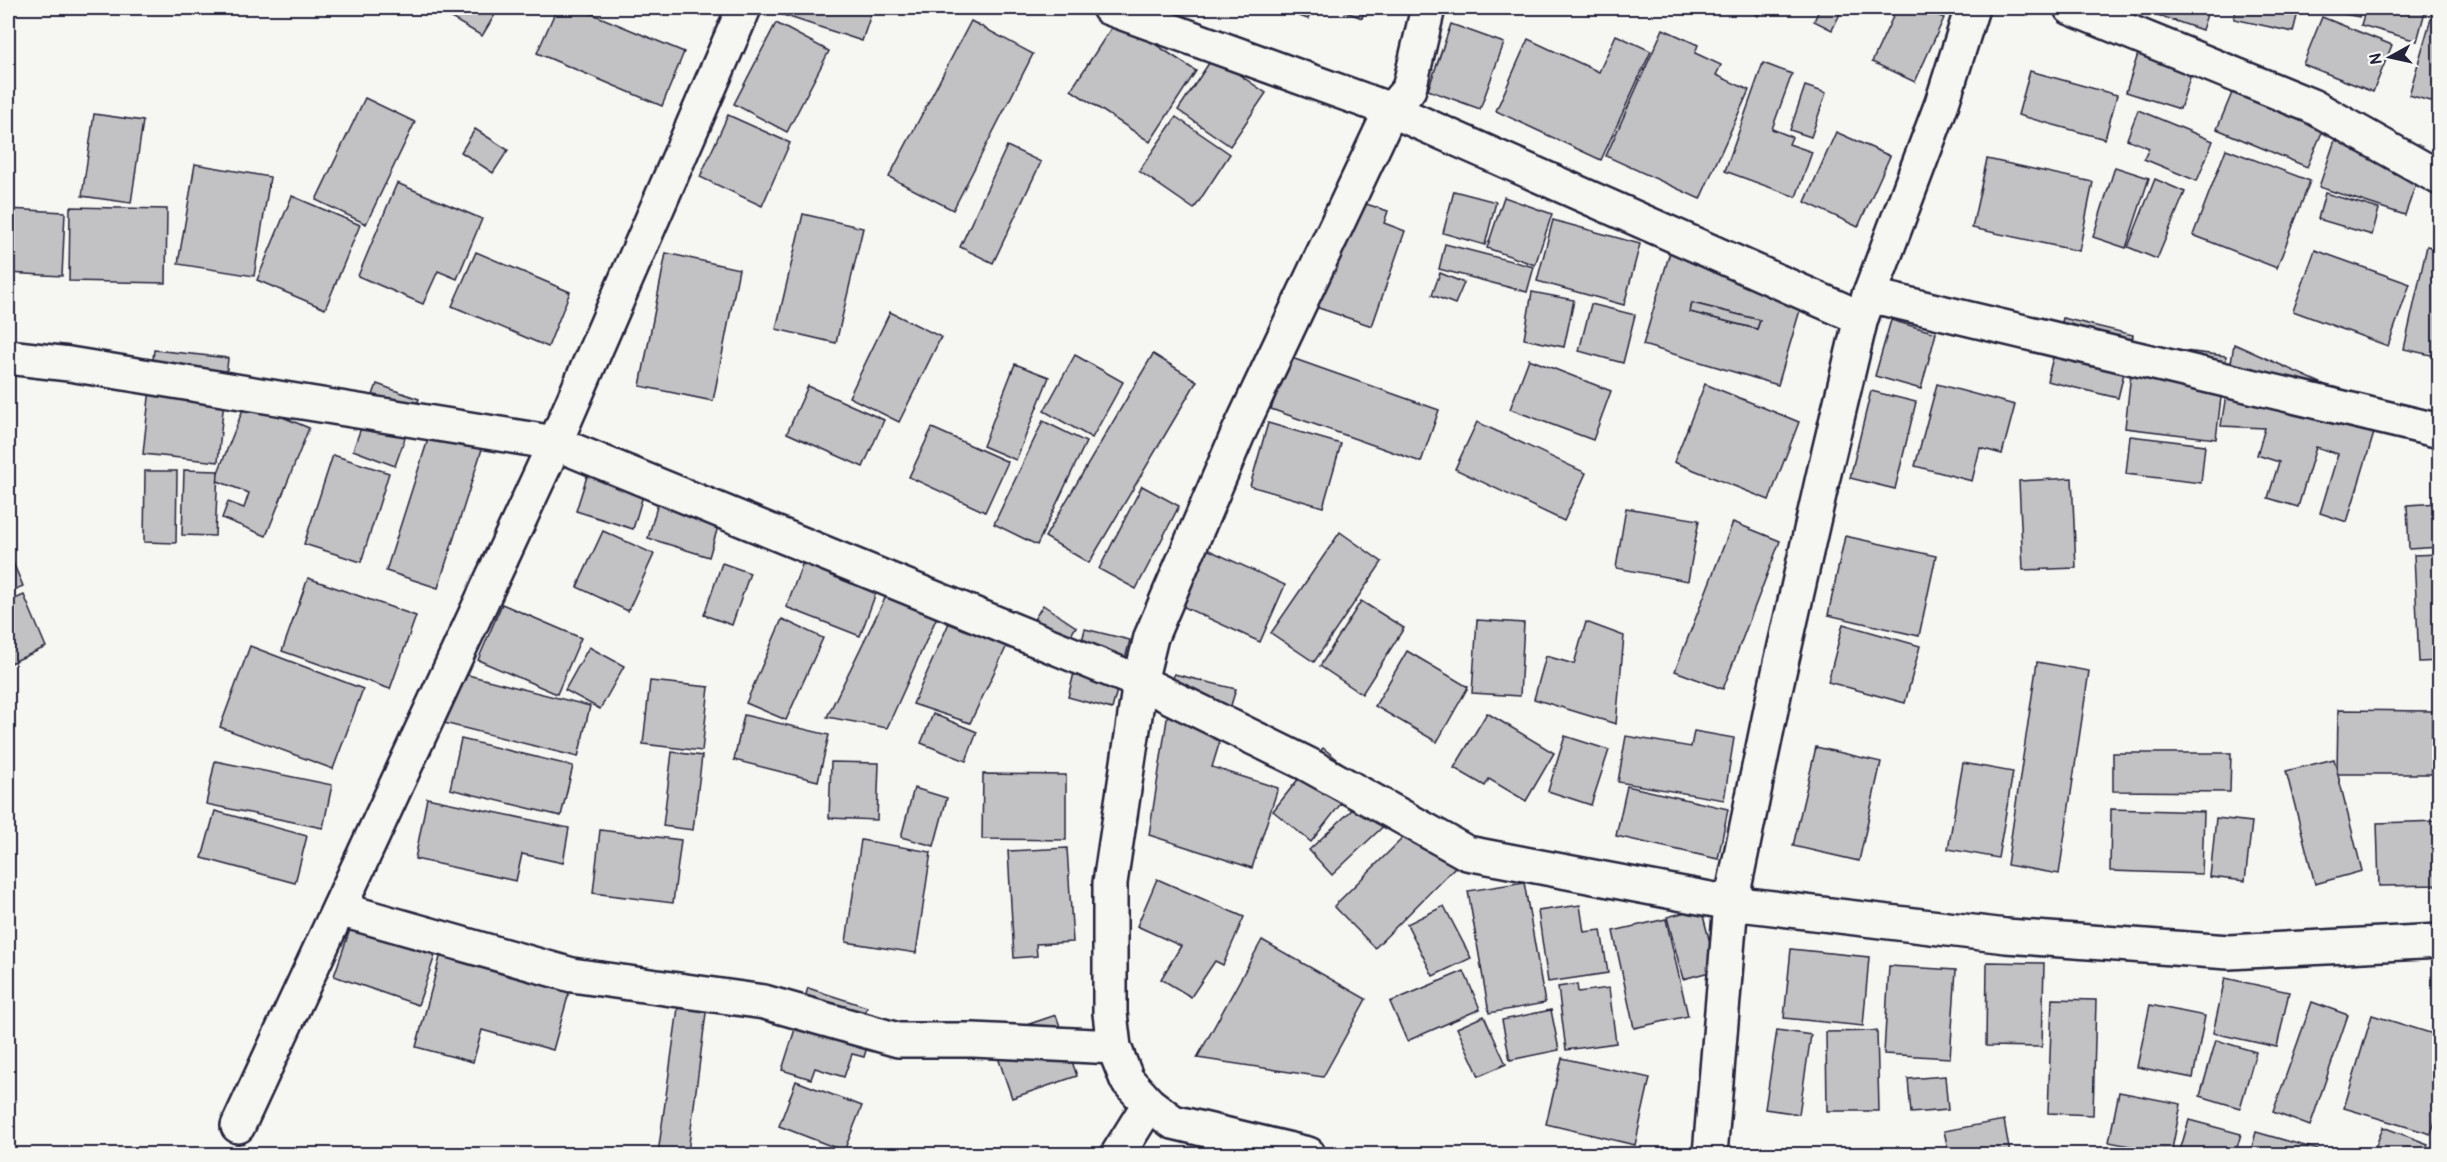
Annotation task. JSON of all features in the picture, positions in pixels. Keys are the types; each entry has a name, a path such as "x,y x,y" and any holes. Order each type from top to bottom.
{"street":[{"path":"238,1126 555,443 744,8"},
{"path":"1109,8 1391,110 1865,306 2439,431"},
{"path":"1308,1155 1173,1122 1149,1104 1127,1080 1114,1047 1110,1013 1110,883 1140,682 1151,637 1232,447 1391,110 1409,89 1428,8"},
{"path":"1710,1155 1731,903 1775,690 1865,306 1942,103 1972,8"},
{"path":"2072,8 2312,106 2439,178"},
{"path":"8,357 69,364 555,443 1140,682 1307,764 1467,853 1731,903 2006,936 2229,952 2439,941"},
{"path":"339,909 572,975 764,1002 898,1040 973,1040 1114,1047"},
{"path":"1118,1155 1149,1104"}],"building":[{"path":"434,8 499,8 482,36"},
{"path":"557,8 578,8 684,52 662,106 537,53"},
{"path":"772,8 873,8 862,41 771,11"},
{"path":"1276,8 1313,8 1308,19"},
{"path":"1339,8 1366,8 1362,18"},
{"path":"1748,8 1765,8 1758,16"},
{"path":"1820,8 1843,8 1832,30 1814,21"},
{"path":"1897,8 1920,8 1944,18 1915,82 1872,62"},
{"path":"2137,8 2209,8 2202,30"},
{"path":"2236,8 2299,8 2293,32 2234,19"},
{"path":"2312,8 2361,8 2359,17"},
{"path":"2366,8 2426,8 2417,41 2361,25"},
{"path":"2434,8 2440,8 2440,104 2409,95"},
{"path":"2322,17 2392,45 2373,92 2303,64"},
{"path":"1117,19 1196,71 1150,142 1071,90"},
{"path":"971,21 1033,54 953,210 889,177"},
{"path":"776,23 829,51 787,132 734,104"},
{"path":"1451,24 1504,43 1480,109 1428,90"},
{"path":"1663,29 1698,45 1695,53 1721,65 1716,75 1749,90 1700,199 1606,156"},
{"path":"1616,35 1651,51 1601,160 1496,111 1528,39 1599,72"},
{"path":"2138,54 2192,71 2180,109 2126,92"},
{"path":"1213,57 1266,93 1230,146 1178,110"},
{"path":"1763,63 1792,74 1772,129 1792,137 1789,144 1812,152 1796,197 1725,171"},
{"path":"2030,71 2117,95 2105,139 2018,115"},
{"path":"1805,86 1826,93 1811,137 1790,130"},
{"path":"2232,93 2323,130 2307,167 2217,129"},
{"path":"365,98 415,122 366,224 316,200"},
{"path":"2138,110 2213,141 2197,181 2144,159 2149,148 2127,139"},
{"path":"94,114 143,121 131,203 82,196"},
{"path":"728,115 790,143 762,206 700,177"},
{"path":"1176,117 1230,154 1194,209 1139,171"},
{"path":"475,129 508,150 493,173 461,152"},
{"path":"2338,131 2424,161 2405,215 2319,187"},
{"path":"1836,132 1890,156 1858,227 1805,202"},
{"path":"1007,146 1041,162 993,263 960,247"},
{"path":"2226,149 2310,181 2277,268 2193,235"},
{"path":"1987,159 2093,182 2079,251 1972,228"},
{"path":"195,164 270,177 254,276 178,264"},
{"path":"2115,167 2149,178 2126,248 2093,237"},
{"path":"2155,179 2185,192 2157,259 2128,247"},
{"path":"397,183 482,219 457,279 438,271 423,304 358,276"},
{"path":"1454,191 1496,202 1485,245 1443,233"},
{"path":"2325,193 2379,209 2372,235 2318,219"},
{"path":"292,196 360,225 325,309 257,280"},
{"path":"1504,197 1552,214 1535,265 1487,248"},
{"path":"1363,203 1388,211 1384,223 1405,231 1372,326 1304,303"},
{"path":"70,207 167,209 166,283 69,281"},
{"path":"8,209 65,212 62,276 8,273"},
{"path":"803,214 863,228 836,343 776,329"},
{"path":"1553,220 1640,244 1624,305 1537,281"},
{"path":"1445,244 1534,267 1527,292 1439,269"},
{"path":"2427,246 2440,249 2440,357 2404,349"},
{"path":"2315,250 2410,284 2388,346 2293,311"},
{"path":"476,252 570,292 548,347 452,306"},
{"path":"1670,252 1805,293 1778,385 1643,345","holes":["1692,303 1760,320 1757,329 1690,312"]},
{"path":"666,253 739,269 713,401 640,386"},
{"path":"1440,273 1464,283 1455,304 1432,295"},
{"path":"1532,292 1574,300 1564,347 1524,339"},
{"path":"1692,303 1760,320 1757,329 1690,312"},
{"path":"1591,304 1635,315 1623,363 1579,351"},
{"path":"890,312 941,337 899,422 849,397"},
{"path":"2063,318 2133,335 2118,398 2047,381"},
{"path":"1891,320 1936,333 1921,389 1875,376"},
{"path":"2234,344 2381,410 2347,522 2320,513 2338,454 2316,447 2298,507 2268,498 2279,462 2257,455 2265,428 2221,426"},
{"path":"2134,345 2226,356 2216,439 2125,428"},
{"path":"154,350 228,358 218,462 143,454"},
{"path":"1153,354 1197,381 1089,563 1045,537"},
{"path":"1075,355 1123,382 1092,438 1044,411"},
{"path":"1289,357 1439,410 1421,462 1271,409"},
{"path":"1529,359 1611,391 1593,440 1510,409"},
{"path":"1015,364 1049,377 1016,460 983,446"},
{"path":"377,384 419,399 395,466 353,450"},
{"path":"1705,384 1799,422 1769,500 1674,462"},
{"path":"1937,384 2015,405 2002,454 1980,448 1972,481 1915,466"},
{"path":"808,386 884,420 863,467 787,433"},
{"path":"1871,391 1916,402 1895,489 1850,478"},
{"path":"246,402 309,428 266,536 222,518 228,502 244,508 249,493 215,480"},
{"path":"1043,421 1086,442 1037,545 994,524"},
{"path":"1477,422 1586,473 1564,521 1455,469"},
{"path":"1268,423 1341,444 1323,507 1250,486"},
{"path":"932,428 1008,462 985,512 909,477"},
{"path":"430,433 482,449 438,588 386,571"},
{"path":"2130,436 2205,445 2201,483 2126,474"},
{"path":"595,451 651,469 633,529 576,511"},
{"path":"333,455 389,473 361,562 304,544"},
{"path":"184,470 218,471 215,536 182,535"},
{"path":"145,471 177,471 176,543 144,542"},
{"path":"2072,478 2076,568 2023,570 2019,481"},
{"path":"664,482 726,500 709,557 648,538"},
{"path":"1142,486 1179,506 1136,589 1099,569"},
{"path":"2440,503 2440,547 2409,549 2407,505"},
{"path":"1626,508 1699,520 1688,581 1616,568"},
{"path":"1733,522 1780,541 1723,689 1675,671"},
{"path":"603,531 654,554 628,611 577,587"},
{"path":"1340,532 1382,562 1314,662 1271,633"},
{"path":"1845,536 1936,556 1919,636 1828,615"},
{"path":"1198,545 1285,585 1260,642 1173,602"},
{"path":"8,551 23,586 8,593"},
{"path":"2440,554 2440,661 2419,662 2414,555"},
{"path":"805,557 879,585 860,636 786,607"},
{"path":"722,563 750,573 732,625 704,615"},
{"path":"308,578 416,616 390,689 282,651"},
{"path":"891,586 940,610 887,728 827,717"},
{"path":"24,595 46,647 8,664 8,602"},
{"path":"1361,601 1404,628 1362,694 1320,666"},
{"path":"502,604 581,638 557,694 478,660"},
{"path":"1043,605 1076,627 1053,663 1020,642"},
{"path":"953,614 1012,635 970,723 913,704"},
{"path":"782,619 823,638 786,720 746,703"},
{"path":"1477,620 1524,623 1520,696 1472,693"},
{"path":"1586,622 1624,636 1616,724 1534,699 1546,656 1574,664"},
{"path":"1843,624 1920,646 1905,703 1828,682"},
{"path":"1085,629 1130,640 1112,709 1068,697"},
{"path":"250,646 363,689 333,769 220,727"},
{"path":"589,647 624,666 600,709 565,690"},
{"path":"1407,651 1468,687 1437,742 1375,706"},
{"path":"2037,662 2089,671 2059,874 2007,865"},
{"path":"456,672 590,706 578,757 444,723"},
{"path":"1174,674 1236,689 1212,767 1278,788 1252,868 1149,835"},
{"path":"650,681 709,687 702,751 643,744"},
{"path":"2338,710 2432,711 2432,774 2337,774"},
{"path":"1487,713 1554,753 1526,801 1489,779 1485,786 1454,768"},
{"path":"933,714 977,732 966,761 921,743"},
{"path":"744,715 829,735 818,781 734,760"},
{"path":"1694,731 1734,738 1724,800 1618,782 1626,736 1691,747"},
{"path":"1565,736 1609,750 1591,805 1548,791"},
{"path":"461,739 573,766 561,816 450,789"},
{"path":"1816,747 1881,762 1859,861 1793,846"},
{"path":"1323,748 1361,778 1311,842 1273,811"},
{"path":"672,752 702,756 693,830 663,826"},
{"path":"2113,753 2231,753 2230,792 2113,791"},
{"path":"2334,759 2362,871 2315,884 2286,771"},
{"path":"215,761 332,785 323,828 206,804"},
{"path":"831,762 879,763 877,820 829,818"},
{"path":"1963,763 2013,772 1998,858 1948,849"},
{"path":"983,774 1066,775 1066,840 982,839"},
{"path":"1627,786 1728,809 1718,859 1616,836"},
{"path":"914,788 947,798 934,846 901,837"},
{"path":"1370,793 1392,818 1332,875 1309,850"},
{"path":"427,798 569,828 563,863 522,854 516,881 415,859"},
{"path":"2111,809 2204,812 2202,874 2110,871"},
{"path":"215,811 307,836 295,883 202,858"},
{"path":"2216,818 2252,822 2245,881 2210,877"},
{"path":"2440,821 2440,885 2379,886 2377,823"},
{"path":"1415,826 1456,866 1375,948 1334,906"},
{"path":"600,830 681,840 673,903 593,893"},
{"path":"861,840 931,852 916,953 846,942"},
{"path":"1067,848 1073,942 1036,944 1037,956 1014,958 1008,851"},
{"path":"1157,879 1244,917 1223,965 1215,961 1191,997 1161,979 1181,946 1137,926"},
{"path":"1524,882 1545,1003 1489,1013 1468,891"},
{"path":"1580,905 1584,932 1601,930 1608,973 1548,982 1538,911"},
{"path":"1444,906 1471,958 1433,976 1407,924"},
{"path":"1701,908 1717,970 1683,979 1667,917"},
{"path":"357,909 441,938 418,1005 334,976"},
{"path":"1666,919 1688,1016 1634,1028 1613,931"},
{"path":"1262,940 1366,999 1323,1077 1197,1058"},
{"path":"443,946 572,982 553,1050 482,1030 473,1062 416,1047"},
{"path":"1791,949 1869,957 1863,1026 1784,1018"},
{"path":"1987,962 2044,963 2042,1047 1986,1046"},
{"path":"1889,966 1956,970 1950,1058 1884,1054"},
{"path":"1464,971 1480,1009 1407,1041 1390,1002"},
{"path":"2225,978 2289,992 2277,1047 2213,1033"},
{"path":"1577,984 1578,992 1609,988 1616,1043 1566,1050 1558,987"},
{"path":"681,986 709,990 688,1152 709,1154 658,1154"},
{"path":"808,988 867,1007 862,1024 873,1027 864,1057 852,1054 844,1077 815,1068 811,1079 782,1070"},
{"path":"2052,999 2096,1000 2093,1115 2048,1113"},
{"path":"2312,1002 2348,1015 2310,1126 2273,1112"},
{"path":"2150,1005 2205,1016 2193,1078 2137,1067"},
{"path":"1551,1010 1559,1050 1510,1060 1502,1020"},
{"path":"1056,1015 1077,1076 1012,1098 991,1037"},
{"path":"2372,1015 2440,1036 2440,1107 2431,1134 2344,1108"},
{"path":"1484,1016 1506,1064 1479,1076 1457,1028"},
{"path":"1777,1030 1811,1035 1799,1114 1765,1109"},
{"path":"1877,1031 1879,1111 1827,1111 1826,1032"},
{"path":"2216,1040 2256,1052 2240,1108 2200,1096"},
{"path":"1562,1058 1650,1078 1635,1145 1546,1124"},
{"path":"1945,1076 1948,1110 1911,1113 1908,1079"},
{"path":"796,1081 862,1106 844,1151 779,1126"},
{"path":"2119,1092 2181,1104 2171,1154 2109,1142"},
{"path":"2004,1120 2010,1154 1949,1154 1944,1131"},
{"path":"2189,1120 2241,1134 2235,1154 2179,1154"},
{"path":"2383,1127 2428,1144 2424,1154 2373,1154"},
{"path":"2256,1132 2333,1154 2250,1154"}]}
